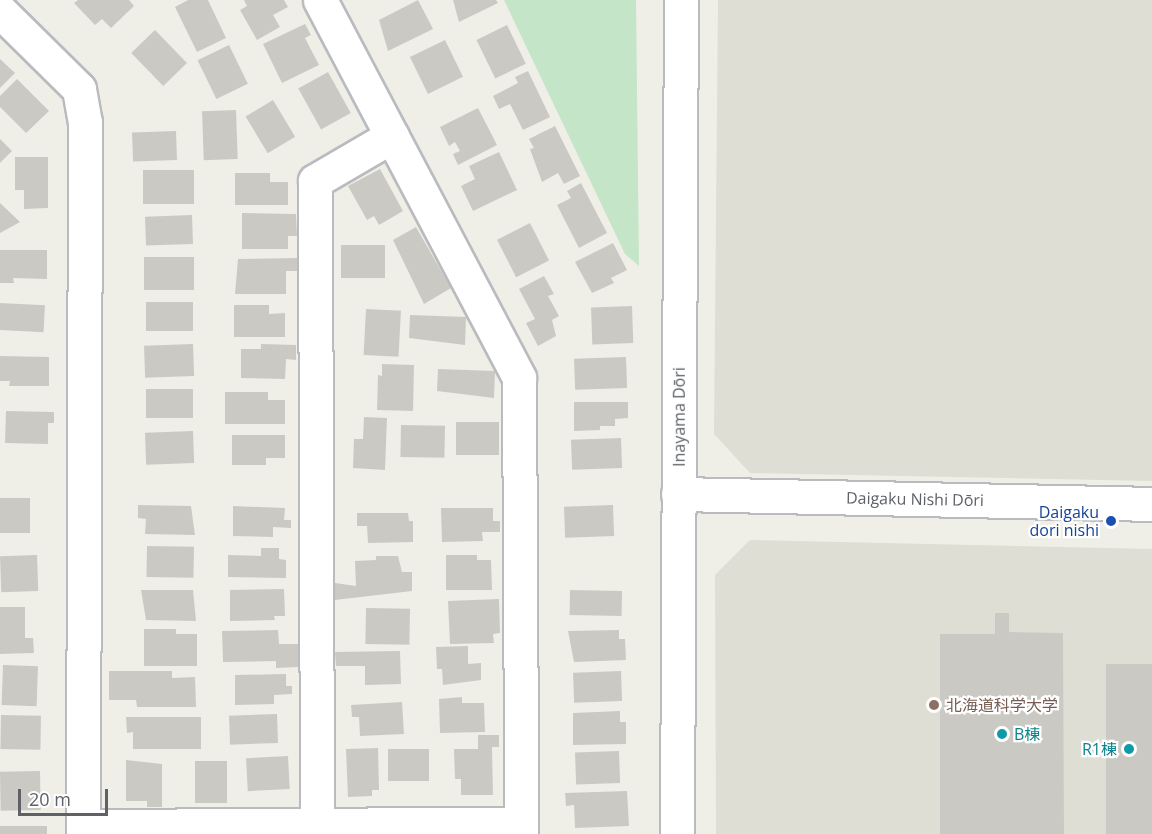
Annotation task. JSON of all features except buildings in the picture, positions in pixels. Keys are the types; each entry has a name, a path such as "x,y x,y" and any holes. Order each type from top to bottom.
{"street":[{"path":"0,11 79,89 85,122 83,830 317,826 521,829 519,378 320,0"},
{"name":"Inayama Dōri","path":"677,834 681,0"},
{"path":"317,826 315,181 392,136"},
{"name":"Daigaku Nishi Dōri","path":"678,494 1152,504"}],"shaded area":[{"path":"718,0 1152,0 1152,481 750,473 714,434"},
{"name":"北海道科学大学","path":"750,540 1152,549 1152,834 716,834 715,575"}],"green space":[{"path":"504,0 636,0 639,266 625,254"}],"place":[{"name":"Daigaku dori nishi","path":"1111,521"},
{"name":"北海道科学大学","path":"934,705"},
{"name":"B棟","path":"1002,734"},
{"name":"R1棟","path":"1129,749"}]}
